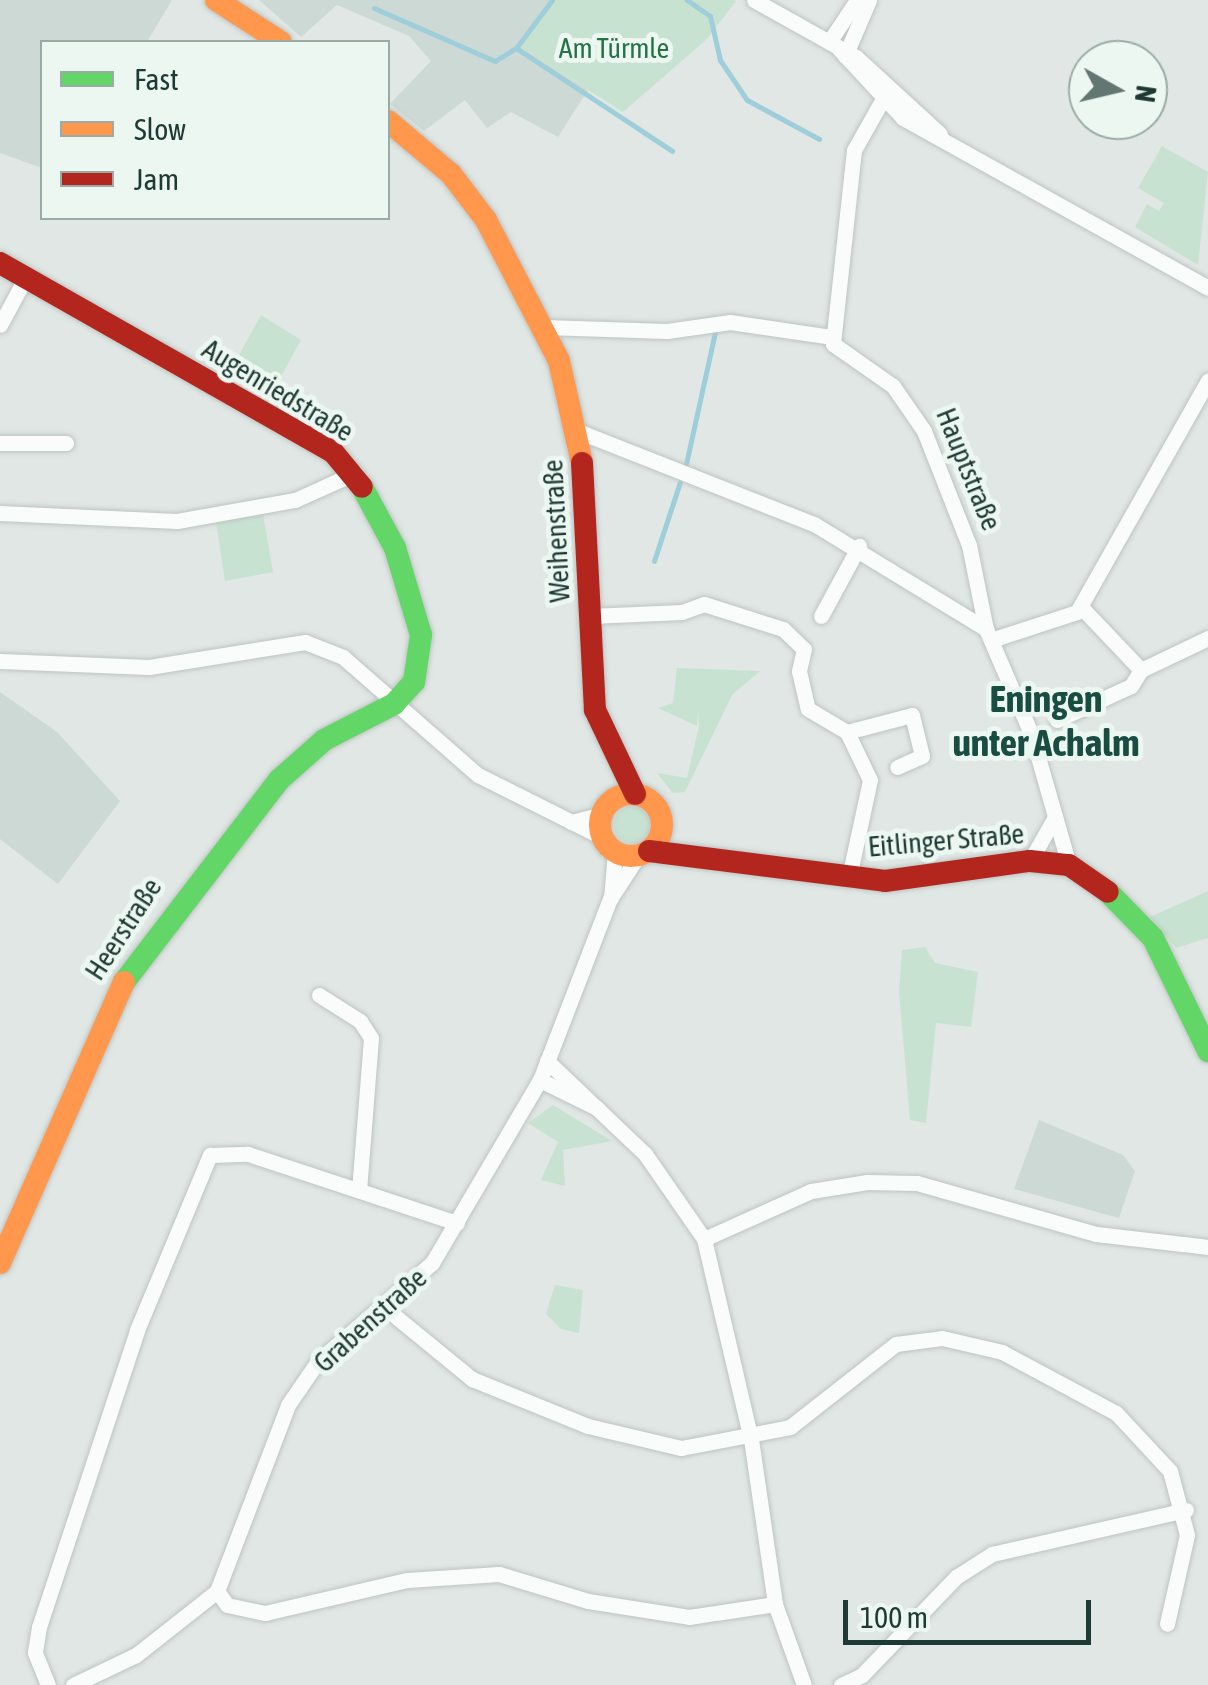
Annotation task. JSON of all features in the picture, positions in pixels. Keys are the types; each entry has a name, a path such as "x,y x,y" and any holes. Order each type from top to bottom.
{"main road":[{"path":"216,0 277,40"},
{"name":"Weihenstraße","path":"390,123 460,185 545,327 580,432 595,710 604,736 635,794 654,803 663,827"},
{"name":"Augenriedstraße","path":"0,263 283,422 355,473 410,582 421,634 414,682 394,704"},
{"name":"Heerstraße","path":"0,1263 92,1040 156,929 302,758 360,716 394,704"},
{"name":"Weihenstraße","path":"604,736 620,835"},
{"path":"620,835 635,794"},
{"path":"620,835 663,827"},
{"name":"Eitlinger Straße","path":"663,827 710,854"},
{"name":"Eitlinger Straße","path":"620,835 710,854 885,881 1030,861 1069,865"},
{"path":"1069,865 1128,906 1153,938 1208,1050"}],"street":[{"path":"754,0 840,50 885,94 940,134 1208,288"},
{"path":"840,50 857,0"},
{"path":"840,50 869,0"},
{"path":"545,327 667,331 730,322 832,337 854,150 885,94"},
{"path":"0,325 26,277"},
{"name":"Hauptstraße","path":"832,337 840,354 883,377 916,414 968,545 988,634 1069,865"},
{"path":"580,432 859,546 988,634 1064,620 1081,608 1208,380"},
{"path":"0,443 66,443"},
{"path":"0,514 177,520 295,500 355,473"},
{"path":"821,616 859,546"},
{"path":"590,616 682,612 704,604 783,629 804,649 800,671 808,710 847,732 870,780 849,877"},
{"path":"1081,608 1141,670"},
{"path":"1057,720 1130,686 1141,670 1208,638"},
{"name":"Eitlinger Straße","path":"0,661 149,667 305,642 343,656 478,776 571,822 620,835"},
{"path":"847,732 912,716 922,756 898,766"},
{"path":"1030,861 1055,818"},
{"name":"Grabenstraße","path":"217,1590 288,1405 318,1361 432,1263 540,1080 610,899 620,835"},
{"path":"319,995 360,1021 371,1038 359,1190"},
{"path":"548,1061 645,1154 704,1239 751,1439 775,1604 804,1685"},
{"path":"540,1080 601,1109"},
{"path":"48,1685 35,1652 39,1627 138,1330 202,1166 216,1150 235,1150 457,1223"},
{"path":"704,1239 811,1191 884,1182 970,1193 1096,1234 1208,1247"},
{"path":"384,1307 472,1379 533,1406 681,1448 751,1439 790,1428 896,1344 958,1339 1072,1383 1116,1412 1170,1471 1186,1510 1167,1624"},
{"path":"841,1685 862,1675 956,1577 992,1554 1186,1510"},
{"path":"73,1685 136,1655 217,1590 227,1605 264,1612 407,1580 499,1574 588,1602 689,1617 775,1604"}],"shaded area":[{"path":"0,0 172,0 148,40 40,40 40,167 0,153"},
{"path":"259,0 551,0 516,44 588,90 558,137 511,112 487,128 465,100 424,131 390,104 431,61 409,36 337,5 301,37"},
{"path":"0,692 57,732 120,801 58,884 0,839"},
{"path":"1039,1120 1123,1155 1135,1171 1119,1218 1014,1189"}],"green space":[{"name":"Am Türmle","path":"551,0 736,1 707,39 623,112 516,44"},
{"path":"1162,146 1208,172 1198,265 1135,227 1147,204 1159,211 1164,203 1138,188"},
{"path":"261,315 301,340 269,398 228,375"},
{"path":"263,514 273,572 225,581 216,522"},
{"path":"677,668 760,671 732,695 685,792 673,793 657,773 687,778 699,726 698,708 697,726 658,708 673,703"},
{"path":"632,807 645,812 650,825 645,838 632,843 619,838 614,825 619,812"},
{"path":"1208,891 1208,938 1176,948 1150,917"},
{"path":"925,947 935,963 978,972 971,1027 936,1023 926,1123 910,1120 899,991 902,950"},
{"path":"553,1105 612,1141 563,1150 565,1186 541,1180 558,1142 528,1123"},
{"path":"555,1285 583,1290 579,1333 561,1329 546,1314"}],"waterway":[{"path":"374,8 495,61 516,48 552,0"},
{"path":"687,0 710,16 720,60 747,100 819,139"},
{"path":"516,48 672,151"},
{"path":"686,464 716,328"},
{"path":"654,561 680,482"}],"traffic: fast":[{"path":"124,982 279,780 324,740 394,704 414,682 421,635 395,548 362,487"},
{"path":"1108,892 1153,938 1208,1051"}],"traffic: slow":[{"path":"216,0 278,40"},
{"path":"390,123 451,174 486,220 559,361 582,463"},
{"path":"631,794 653,803 662,825 653,847 631,856 609,847 600,825 609,803 631,794"},
{"path":"0,1263 124,982"}],"traffic: jam":[{"path":"0,263 333,452 362,487"},
{"path":"582,463 595,710 635,794"},
{"path":"649,851 885,881 1030,861 1069,865 1108,892"}],"district":[{"name":"Eningen unter Achalm","path":"1046,721"}]}
